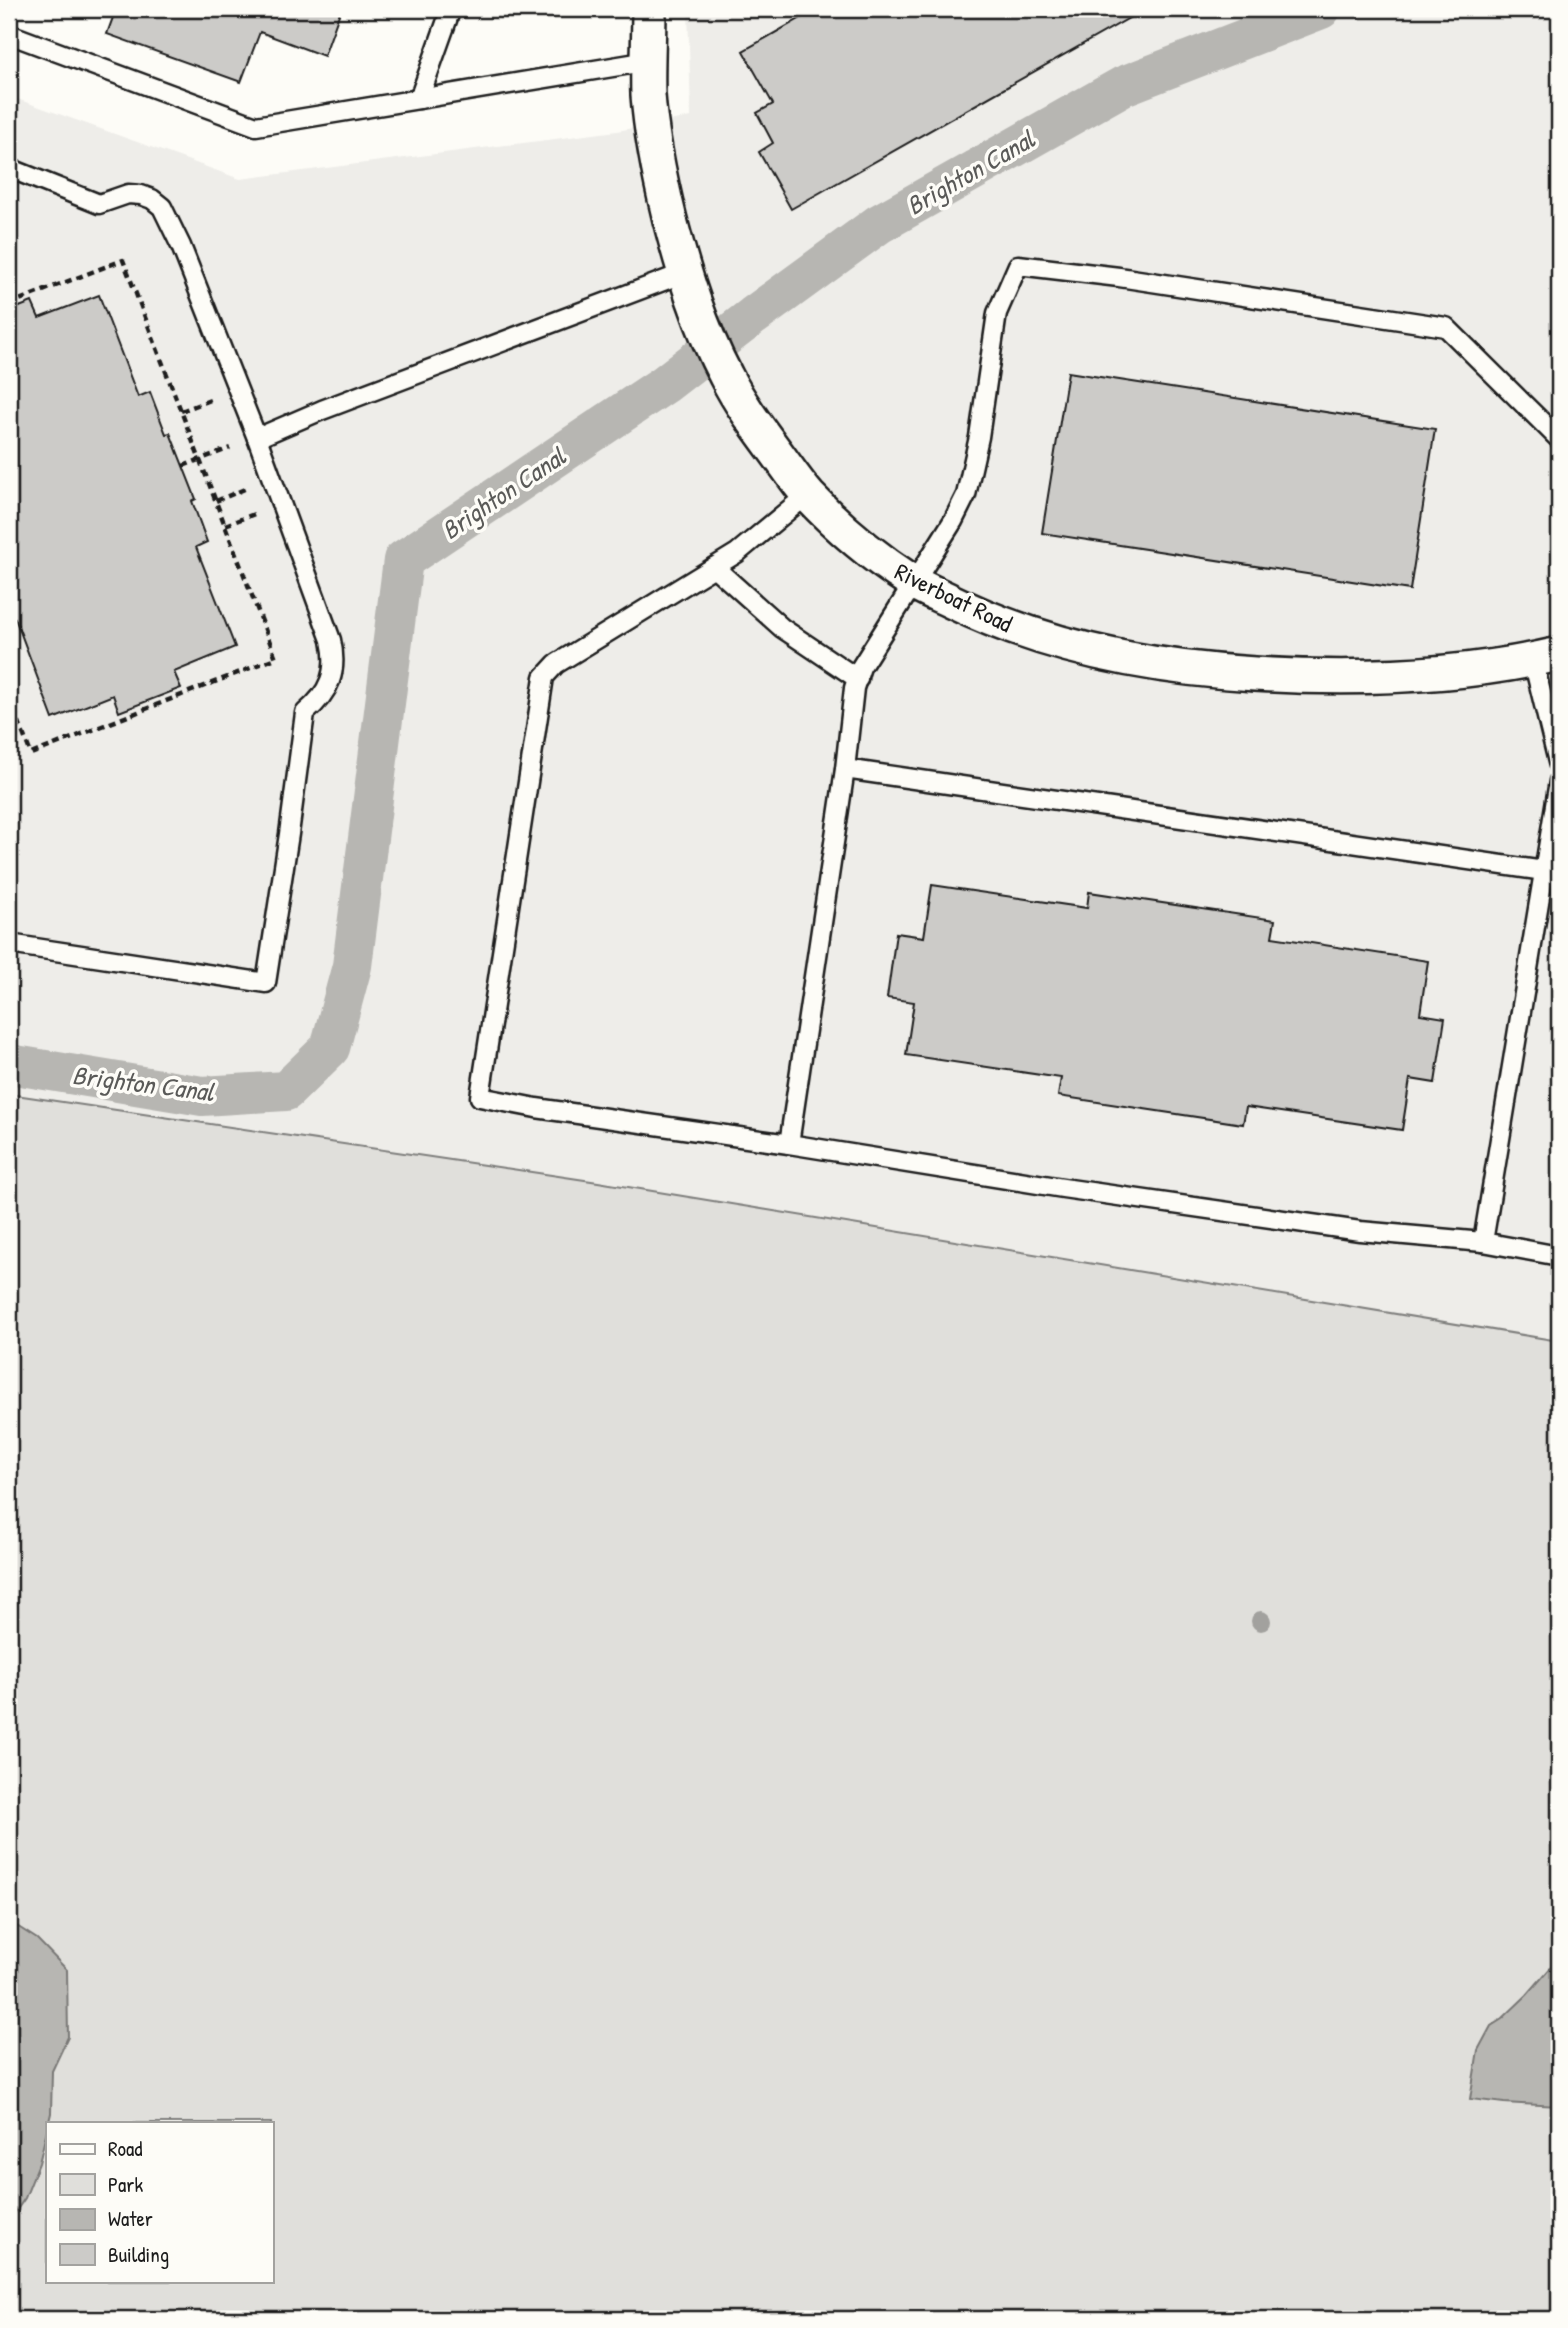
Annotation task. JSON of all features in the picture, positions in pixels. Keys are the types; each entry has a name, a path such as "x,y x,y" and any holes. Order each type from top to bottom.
{"street":[{"name":"Riverboat Road","path":"649,9 648,97 660,179 684,273 698,312 725,376 751,418 808,494 872,554 914,583 1031,635 1090,652 1216,672 1359,676 1447,671 1546,657"}],"lane":[{"path":"419,99 451,9"},
{"path":"9,34 256,126 649,61"},
{"path":"9,168 99,204 128,194 141,195 162,207 181,246 257,438 331,640 334,666 328,689 305,713 266,983 9,944"},
{"path":"789,1144 855,688 861,667 953,522 966,495 979,437 998,313 1018,265 1119,276 1446,327 1559,439"},
{"path":"257,438 322,410 684,273"},
{"path":"808,494 737,553 556,664 544,677 480,1097 536,1108 789,1144 1063,1188 1347,1229 1483,1242 1559,1256"},
{"path":"714,567 782,628 858,679"},
{"path":"1546,657 1559,766"},
{"path":"845,769 1544,871"},
{"path":"1483,1242 1559,781"}],"path":[{"path":"9,304 123,260 276,658 31,754 9,697"},
{"path":"183,466 257,438"}],"shaded area":[{"path":"688,9 1559,9 1559,1344 9,1099 9,96 240,179 617,131 691,117"}],"green space":[{"path":"9,1094 598,1182 1559,1341 1559,2319 9,2319"}],"water":[{"path":"9,1921 37,1939 67,1970 68,2037 52,2071 51,2113 49,2122 46,2122 39,2163 25,2198 9,2221"},
{"path":"1559,1963 1559,2106 1470,2099 1478,2050 1491,2026 1527,1995 1552,1966"}],"building":[{"path":"116,9 341,9 324,56 260,32 241,82 107,34"},
{"path":"817,9 1145,9 791,209 759,152 773,143 757,113 773,104 743,51"},
{"path":"99,295 138,397 150,392 166,434 170,433 196,499 192,501 207,542 196,547 235,647 174,672 181,688 119,712 113,695 53,719 15,618 9,620 9,311 32,302 39,318"},
{"path":"1068,372 1435,429 1410,590 1042,533"},
{"path":"932,885 1087,908 1089,892 1275,920 1272,937 1428,961 1420,1014 1445,1018 1435,1083 1410,1079 1402,1130 1246,1107 1243,1124 1058,1096 1061,1078 906,1055 914,1002 887,998 896,933 924,937"}],"waterway":[{"name":"Brighton Canal","path":"9,1064 202,1096 286,1091 330,1048 352,966 403,560 665,384 879,224 1123,86 1321,9"}]}
